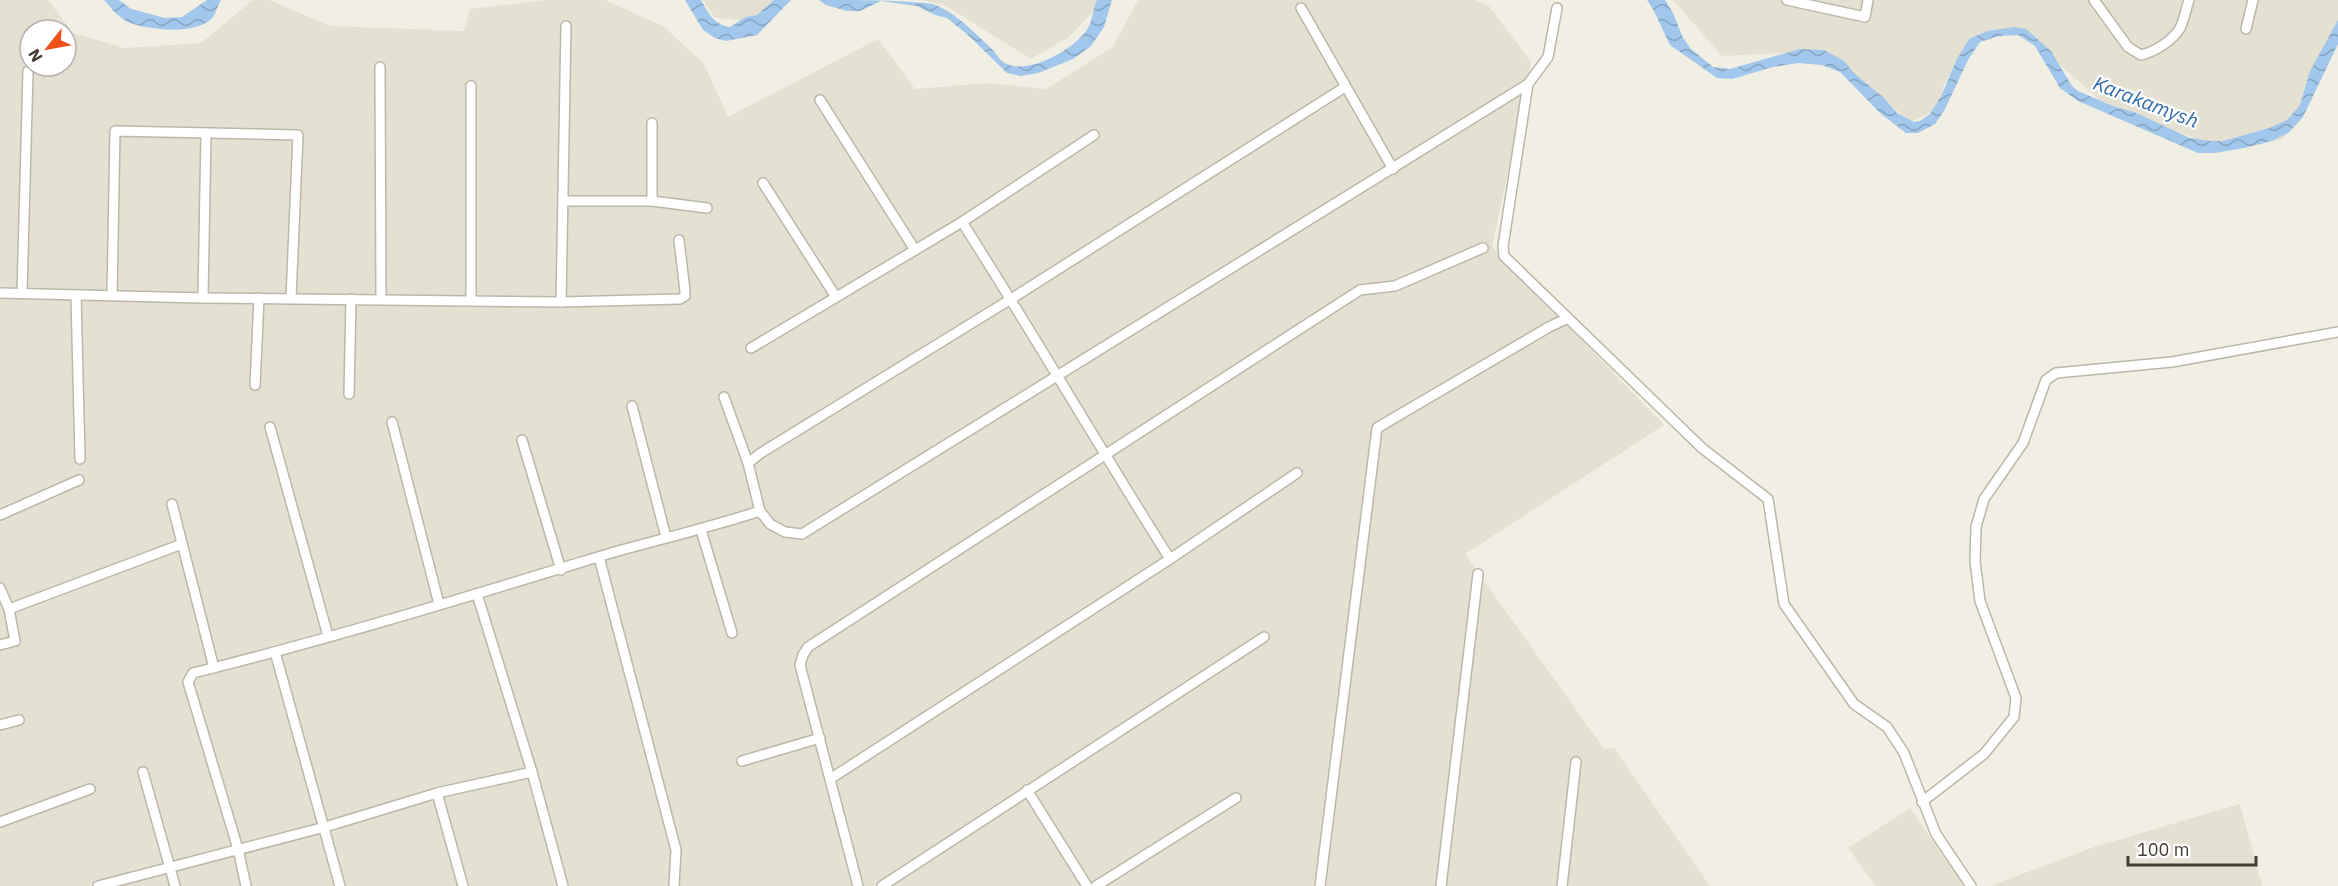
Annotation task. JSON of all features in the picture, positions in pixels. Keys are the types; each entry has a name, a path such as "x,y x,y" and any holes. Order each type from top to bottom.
{"street":[{"path":"1787,0 1865,17 1868,0"},
{"path":"2094,0 2128,47 2141,55 2149,53 2172,38 2180,27 2189,0"},
{"path":"2246,29 2253,0"},
{"path":"1301,8 1393,169"},
{"path":"724,397 748,463 760,511 770,524 785,532 802,534 1528,84 1548,57 1557,8"},
{"path":"561,302 566,26"},
{"path":"380,67 381,299"},
{"path":"22,293 28,78"},
{"path":"1528,84 1504,238 1504,256 1702,448 1768,500 1784,604 1854,704 1887,727 1904,753 1936,834 1971,886"},
{"path":"471,86 471,300"},
{"path":"748,463 1345,87"},
{"path":"820,100 915,250"},
{"path":"652,123 652,201"},
{"path":"112,295 115,131 298,135 291,298"},
{"path":"202,298 206,133"},
{"path":"751,348 962,222 1094,135"},
{"path":"763,183 836,297"},
{"path":"563,201 652,201 707,208"},
{"path":"962,222 1170,559"},
{"path":"0,292 202,298 561,302 680,299 685,296 685,291 679,240"},
{"path":"858,886 800,665 808,647 1360,290 1395,286 1483,248"},
{"path":"76,295 80,459"},
{"path":"255,385 259,298"},
{"path":"349,394 351,299"},
{"path":"1320,886 1377,428 1568,318"},
{"path":"1922,802 1984,754 2014,717 2016,698 1980,601 1975,561 1976,527 1984,499 2024,443 2046,380 2056,373 2172,362 2338,332"},
{"path":"632,406 666,537"},
{"path":"392,422 439,604"},
{"path":"270,427 328,636"},
{"path":"522,440 561,570"},
{"path":"830,779 1170,559 1297,473"},
{"path":"0,515 79,480"},
{"path":"172,504 214,668"},
{"path":"246,886 238,849 188,682 193,673 275,652 760,511"},
{"path":"701,530 732,633"},
{"path":"9,609 182,544"},
{"path":"599,557 676,850 674,886"},
{"path":"1441,886 1478,574"},
{"path":"0,588 9,609 15,641 0,645"},
{"path":"477,594 532,772 563,886"},
{"path":"882,886 1027,789 1264,637"},
{"path":"275,652 340,886"},
{"path":"0,724 19,720"},
{"path":"742,761 820,738"},
{"path":"1562,886 1576,762"},
{"path":"143,772 175,886"},
{"path":"98,886 325,827 437,793 532,772"},
{"path":"0,822 90,789"},
{"path":"1027,789 1087,886"},
{"path":"437,793 463,886"},
{"path":"1096,886 1236,798"}],"shaded area":[{"path":"0,0 48,0 62,18 18,18 18,78 78,78 78,34 124,48 201,43 253,0 269,0 331,26 464,31 470,9 546,0 605,0 663,26 704,64 728,117 878,39 915,89 988,83 1046,89 1113,47 1138,0 1475,0 1488,5 1531,62 1492,247 1664,425 1465,554 1604,749 1614,748 1710,886 0,886"},
{"path":"703,0 780,0 754,22 714,17"},
{"path":"922,0 1104,0 1069,37 1031,59 946,6"},
{"path":"1673,0 2338,0 2338,39 2301,120 2281,140 2217,150 2187,135 2111,110 2034,42 2009,32 1965,47 1945,83 1935,110 1911,122 1843,67 1809,52 1722,56"},
{"path":"2240,804 2262,886 1990,886 2094,847"},
{"path":"1910,808 1964,886 1876,886 1848,848"}],"water":[{"path":"104,0 119,0 131,9 165,18 182,17 207,0 221,0 213,17 206,23 196,27 172,30 128,22"},
{"path":"685,0 701,0 716,21 730,27 746,17 757,15 774,0 791,0 757,35 726,41 715,38 703,30"},
{"path":"819,0 893,1 933,4 950,12 964,23 1002,61 1017,66 1028,66 1065,50 1084,34 1089,26 1097,0 1112,0 1104,27 1091,46 1073,59 1038,73 1021,76 1007,73 947,18 917,6 881,1 860,11 847,11 826,5"},
{"path":"1647,0 1665,0 1683,38 1691,49 1713,67 1730,69 1800,49 1824,50 1844,61 1897,113 1914,122 1930,114 1969,39 1987,31 2014,27 2026,29 2051,51 2072,86 2078,91 2134,112 2190,138 2210,141 2223,141 2269,128 2287,120 2300,105 2310,71 2338,20 2338,44 2303,117 2288,133 2272,141 2244,148 2215,153 2198,153 2078,101 2060,88 2035,46 2018,35 1999,36 1980,42 1968,60 1945,109 1935,124 1918,133 1906,133 1881,114 1840,72 1822,65 1798,63 1773,67 1732,79 1717,78 1670,45"}],"water label":[{"name":"Karakamysh","path":"2146,102"}]}
